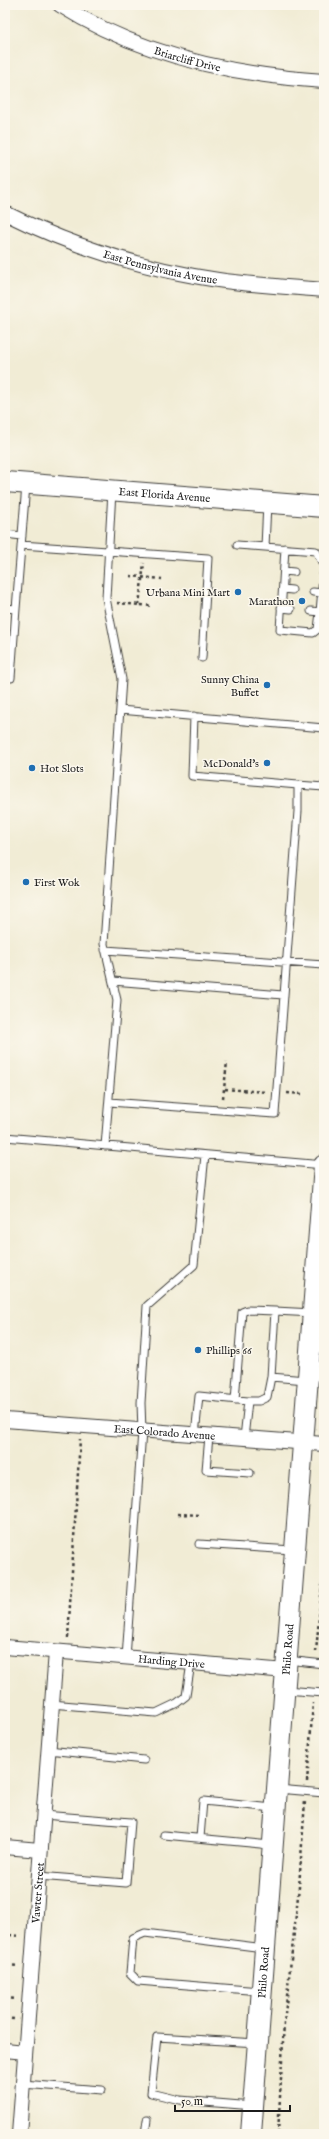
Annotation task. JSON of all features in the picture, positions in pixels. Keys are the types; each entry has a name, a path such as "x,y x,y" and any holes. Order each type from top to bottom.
{"main road":[{"name":"East Florida Avenue","path":"5,482 324,507"},
{"name":"Philo Road","path":"251,2134 308,1380 317,1301 324,1165"}],"street":[{"name":"Briarcliff Drive","path":"60,5 117,35 156,51 216,68 245,73 324,81"},
{"name":"East Pennsylvania Avenue","path":"5,213 80,245 123,259 178,273 220,280 324,290"},
{"name":"East Colorado Avenue","path":"5,1420 324,1444"},
{"name":"Harding Drive","path":"5,1647 191,1663 286,1673"},
{"name":"Vawter Street","path":"19,2134 51,1704 62,1652"},
{"path":"5,1847 40,1850"},
{"path":"5,2050 25,2052"}],"lane":[{"path":"5,678 11,678 26,483"},
{"path":"105,1146 117,1000 104,944 122,679 106,602 112,490"},
{"path":"265,547 267,503"},
{"path":"5,534 22,536"},
{"path":"21,545 208,558 202,658"},
{"path":"236,545 285,548 316,551 324,566 322,612 318,629 312,633 280,630 285,548"},
{"path":"284,571 294,572"},
{"path":"314,574 323,574"},
{"path":"283,589 292,590"},
{"path":"312,592 322,593"},
{"path":"5,608 16,609"},
{"path":"282,608 291,609"},
{"path":"311,611 322,612"},
{"path":"120,710 324,728"},
{"path":"194,716 192,776 324,787"},
{"path":"109,1102 275,1114 285,962 298,811 298,785"},
{"path":"105,950 324,965"},
{"path":"113,981 283,995"},
{"path":"5,1137 324,1165"},
{"path":"126,1658 142,1431 141,1403 147,1306 194,1265 205,1155"},
{"path":"235,1400 242,1312 247,1310 274,1311 317,1301"},
{"path":"250,1473 206,1470 199,1396 248,1402 259,1401 267,1397 270,1377 274,1311"},
{"path":"270,1377 308,1380"},
{"path":"244,1438 248,1402"},
{"path":"199,1544 295,1551"},
{"path":"286,1673 314,1662 324,1664"},
{"path":"51,1704 156,1713 177,1703 186,1696 191,1663"},
{"path":"286,1673 314,1693 324,1693"},
{"path":"48,1750 144,1760"},
{"path":"200,1838 203,1801 276,1798 306,1791 324,1793"},
{"path":"38,1876 126,1883 131,1822 43,1815"},
{"path":"164,1834 273,1845"},
{"path":"261,1991 138,1981 130,1973 133,1938 145,1933 265,1948"},
{"path":"253,2106 180,2100 151,2093 156,2037 258,2043"},
{"path":"22,2084 102,2090"},
{"path":"146,2134 147,2120"}],"path":[{"path":"139,605 145,554"},
{"path":"130,576 162,579"},
{"path":"106,602 152,606"},
{"path":"216,1097 224,1098 227,1062"},
{"path":"62,1652 81,1426"},
{"path":"178,1514 202,1515"},
{"path":"314,1662 324,1563"},
{"path":"278,2134 284,2023 299,1887 314,1693"}],"place":[{"name":"Urbana Mini Mart","path":"238,592"},
{"name":"Marathon","path":"302,601"},
{"name":"Sunny China Buffet","path":"267,685"},
{"name":"McDonald's","path":"267,763"},
{"name":"Hot Slots","path":"32,768"},
{"name":"First Wok","path":"26,882"},
{"name":"Phillips 66","path":"198,1350"}]}
